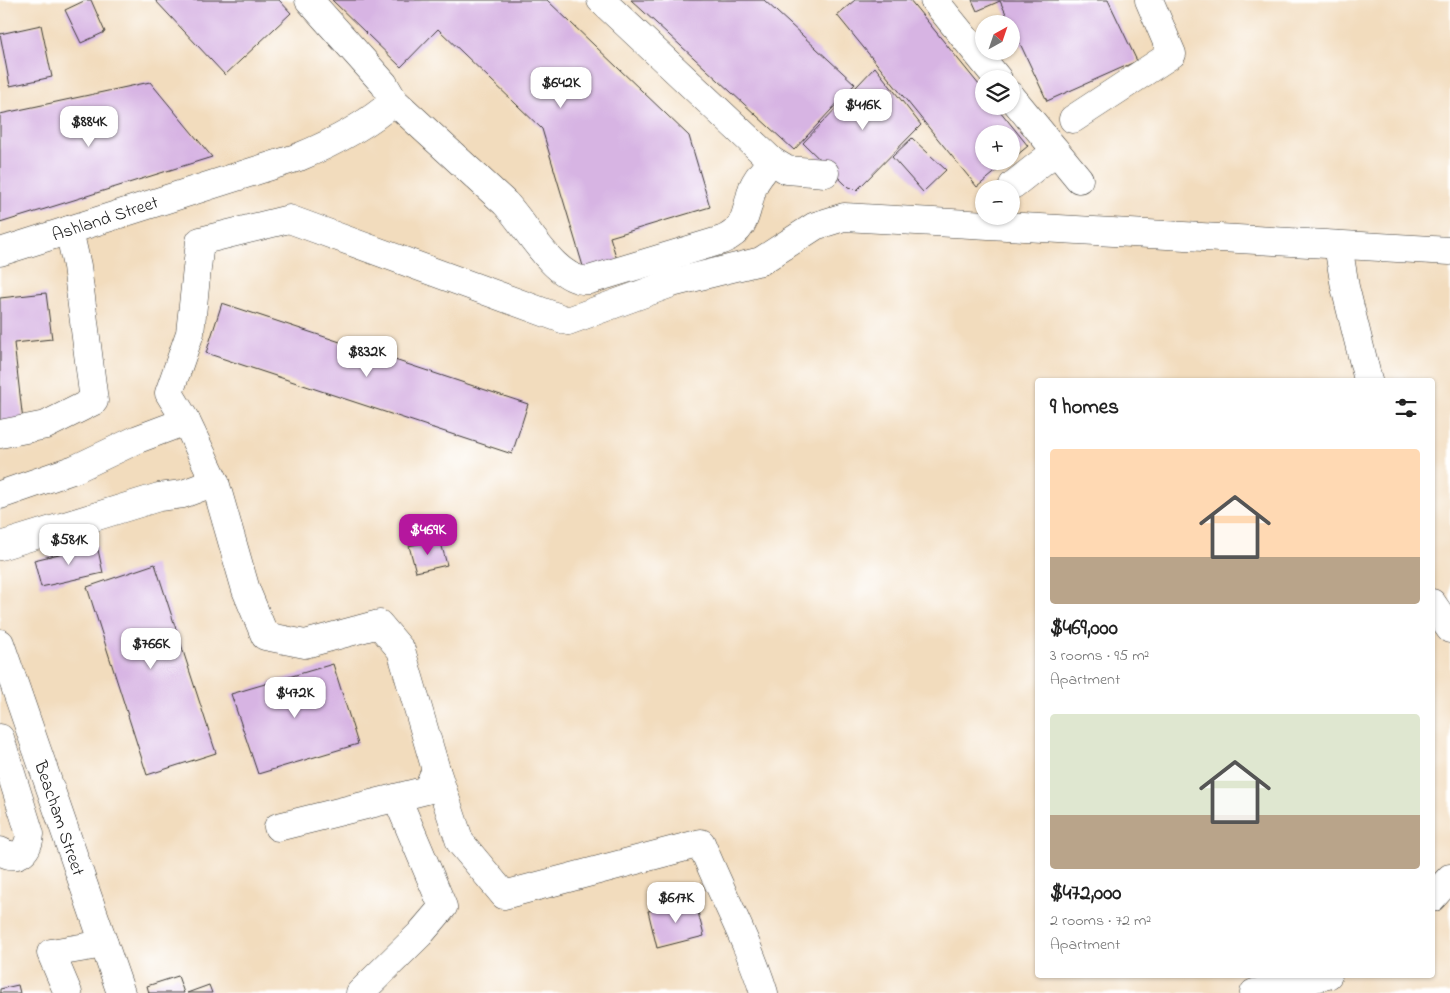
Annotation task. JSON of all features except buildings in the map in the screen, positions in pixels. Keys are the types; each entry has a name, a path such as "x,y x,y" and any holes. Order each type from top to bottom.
{"street":[{"path":"309,0 384,84 394,101 506,203 550,260 576,280 582,281 694,249 731,236 743,222 754,186 772,161"},
{"path":"601,0 772,161 787,170 825,173"},
{"path":"934,0 991,70"},
{"path":"1073,119 1172,54 1149,0"},
{"name":"Ashland Street","path":"0,252 300,157 367,122 394,101"},
{"path":"1020,107 1079,179"},
{"path":"1020,180 1056,150"},
{"path":"764,993 757,970 712,872 701,843 504,895 460,842 436,770 401,650 379,624 305,644 265,636 246,590 216,482 186,421 169,392 190,333 200,241 289,219 568,321 672,283 761,260 815,226 844,217 1450,251"},
{"path":"0,434 46,425 94,401 77,266 69,230"},
{"path":"1338,245 1345,288 1368,378"},
{"path":"0,495 75,470 138,439 186,421"},
{"path":"0,546 159,497 183,494 216,482"},
{"path":"1435,607 1450,629"},
{"name":"Beacham Street","path":"0,642 5,675 121,993"},
{"path":"0,738 30,834 29,844 23,852 16,856 0,851"},
{"path":"278,827 427,790 436,770"},
{"path":"360,993 420,934 443,907 398,798"},
{"path":"1435,895 1450,878"},
{"path":"68,993 52,953 104,944"},
{"path":"1254,993 1316,978"}]}
